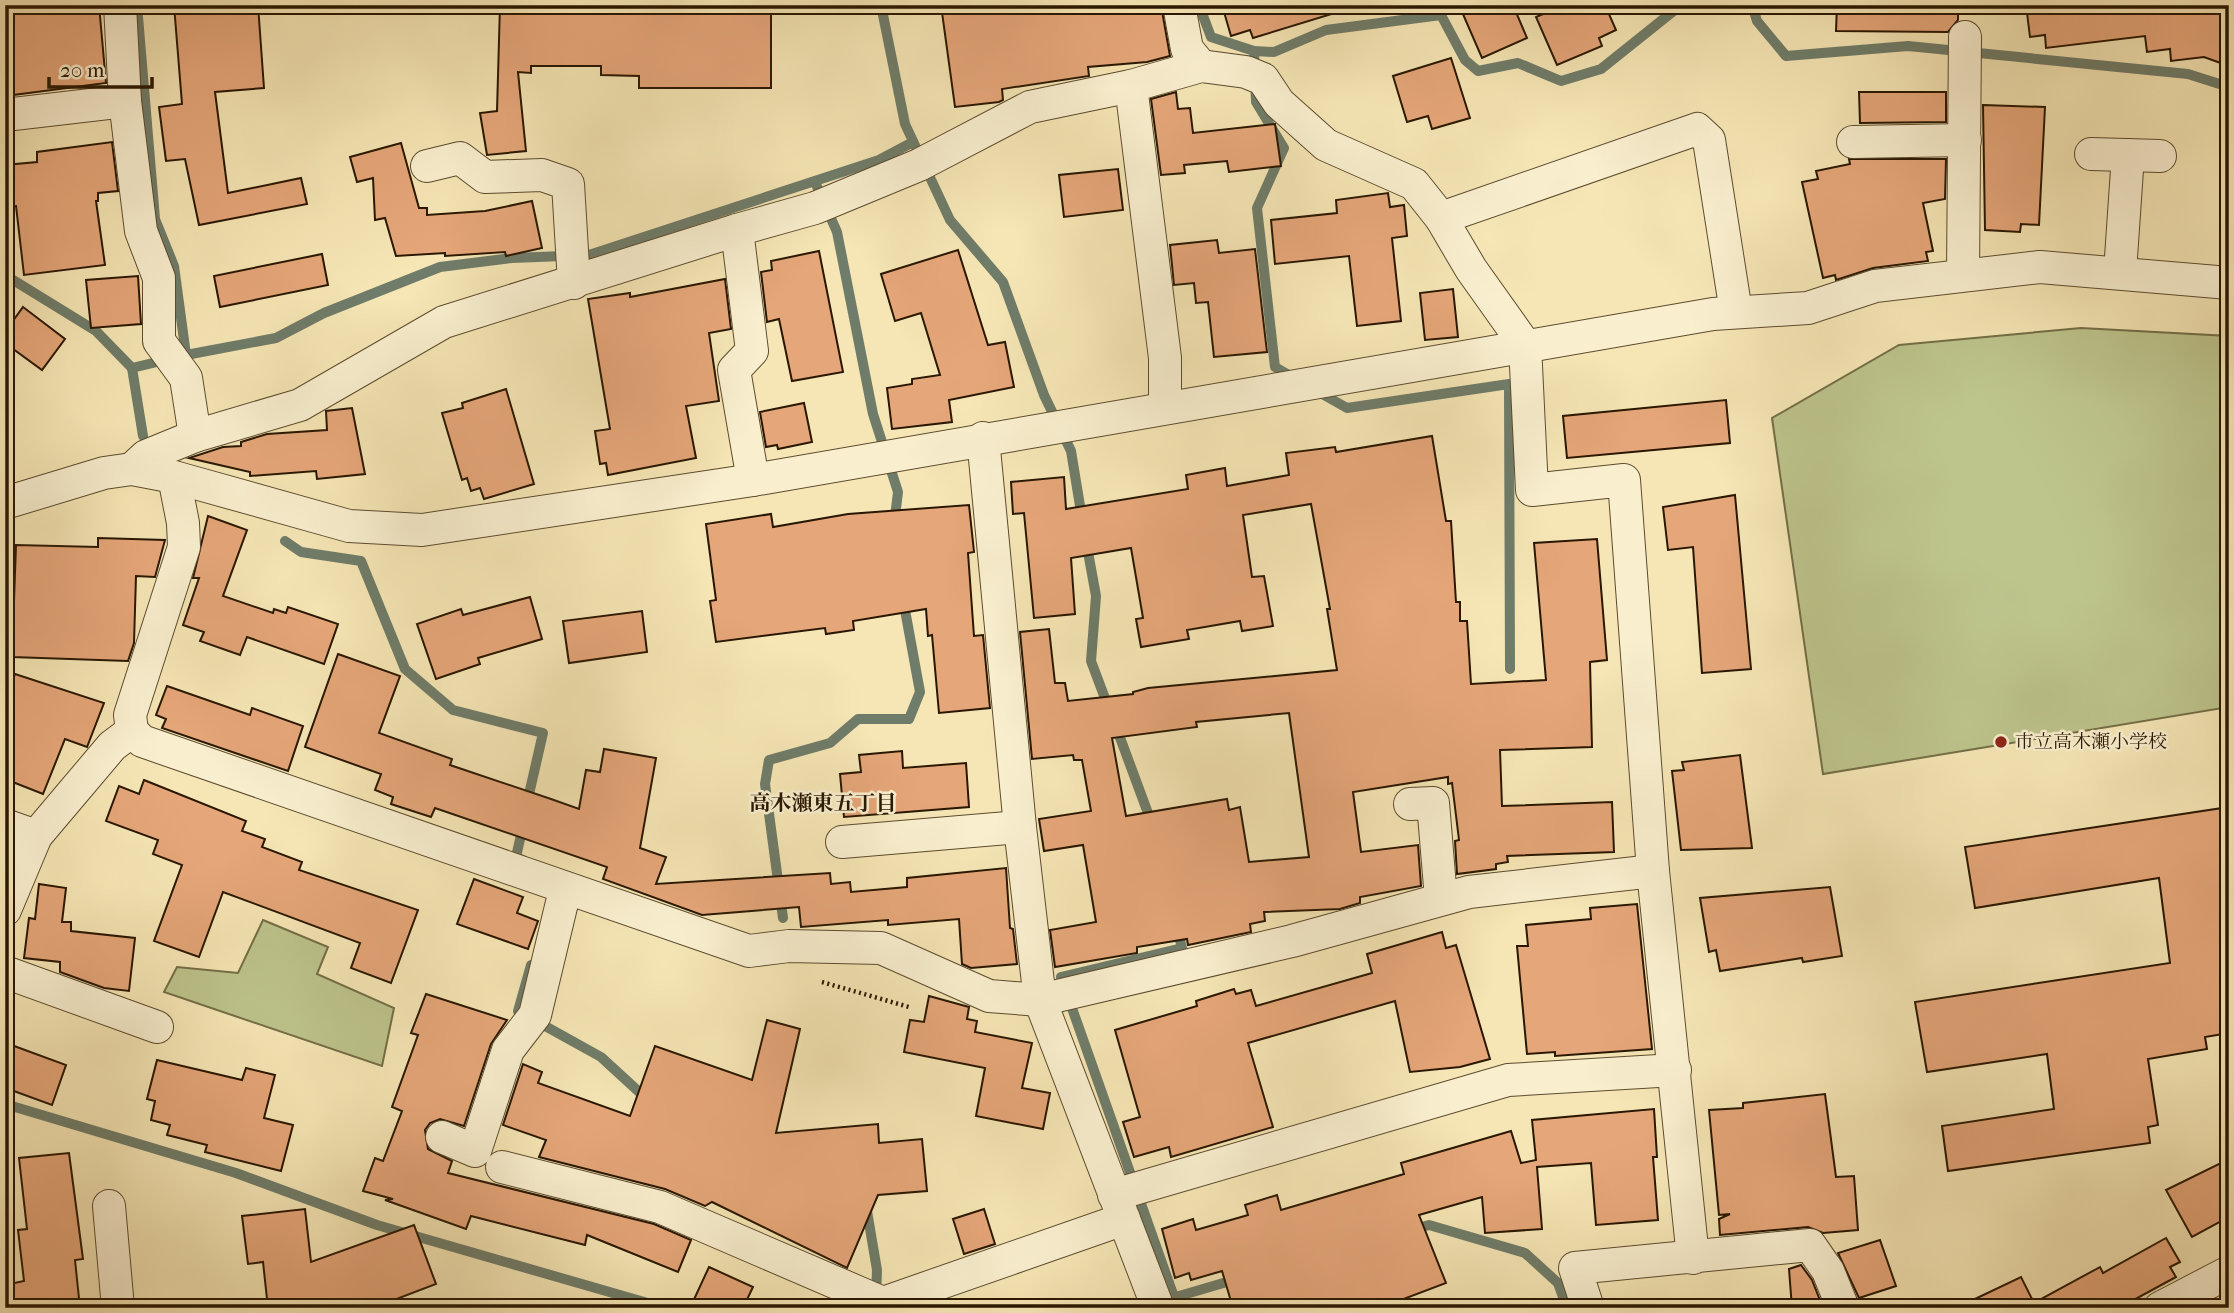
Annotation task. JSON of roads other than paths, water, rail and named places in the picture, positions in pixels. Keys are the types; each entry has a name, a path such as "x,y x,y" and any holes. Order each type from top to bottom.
{"street":[{"path":"120,5 125,101 141,231 159,278 159,341 186,378 195,436"},
{"path":"1179,5 1187,49 1201,66"},
{"path":"1963,274 1965,48"},
{"path":"132,470 146,456 195,436 300,405 444,322 574,267 737,230 824,204 929,159 1030,107 1131,86 1201,66 1255,76 1279,103 1326,145 1414,184 1441,218 1471,269 1525,345 1532,490 1624,480 1653,871 1693,1258"},
{"path":"1131,86 1165,358 1165,407"},
{"path":"5,115 125,101"},
{"path":"1441,218 1697,129 1709,140 1736,312"},
{"path":"1853,142 1965,140"},
{"path":"2091,154 2160,156"},
{"path":"2120,272 2128,155"},
{"path":"427,166 460,158 485,177 542,175 568,184 574,267"},
{"path":"737,230 752,351 734,370 753,480"},
{"path":"5,503 104,472 132,470 174,477 349,526 422,530 753,480 1525,345 1736,312 1808,308 1875,286 2040,267 2229,283"},
{"path":"983,438 1020,827 1057,996 1128,1197 1155,1302"},
{"path":"174,477 183,523 184,547 130,715 132,731 142,741 557,887 749,951 789,946 881,948 989,996 1057,996 1292,941 1469,892 1653,871"},
{"path":"5,910 36,836 112,746 132,731"},
{"path":"1410,804 1433,803 1441,900"},
{"path":"5,825 36,836"},
{"path":"842,842 1020,827"},
{"path":"442,1137 475,1151 508,1050 531,1021 557,887"},
{"path":"5,972 157,1027"},
{"path":"502,1167 660,1207 875,1299 1128,1197 1508,1080 1675,1070"},
{"path":"109,1206 118,1308"},
{"path":"1588,1308 1576,1268 1810,1245 1828,1270 1843,1308"},
{"path":"2160,1308 2229,1272"}],"waterway":[{"path":"137,5 155,219 174,266 186,355"},
{"path":"881,5 905,124 950,220 1003,282 1044,395 1071,451 1082,518"},
{"path":"1199,5 1211,37 1254,51 1256,102 1284,148 1257,208 1275,367 1294,378"},
{"path":"1254,51 1274,52 1326,30 1441,15 1465,60 1478,71 1518,63 1561,81 1601,69 1681,5"},
{"path":"1752,5 1757,21 1786,56 1908,46 2188,74 2229,87"},
{"path":"132,368 276,338 324,313 440,267 512,258 589,255 879,160 913,142"},
{"path":"815,182 837,232 873,414 898,492 894,525"},
{"path":"5,275 96,331 132,368 143,436"},
{"path":"1317,391 1347,408 1509,384 1510,669"},
{"path":"285,541 301,552 361,561 405,669 453,710 543,733 527,803"},
{"path":"1086,541 1096,596 1091,661 1109,709"},
{"path":"783,918 765,784 769,760 830,743 858,719 909,719 920,692 903,599"},
{"path":"1115,724 1152,824"},
{"path":"523,826 516,857 523,860"},
{"path":"1174,1297 1061,977 1182,948 1177,928"},
{"path":"531,965 518,1011 601,1057 649,1101"},
{"path":"5,1104 236,1173 377,1225 665,1308"},
{"path":"862,1209 867,1211 877,1270 876,1297"},
{"path":"1411,1230 1429,1225 1525,1253 1558,1283 1567,1308"},
{"path":"1169,1299 1237,1279"}],"place":[{"name":"市立高木瀬小学校","path":"2001,742"}],"district":[{"name":"高木瀬東五丁目","path":"823,803"}]}
